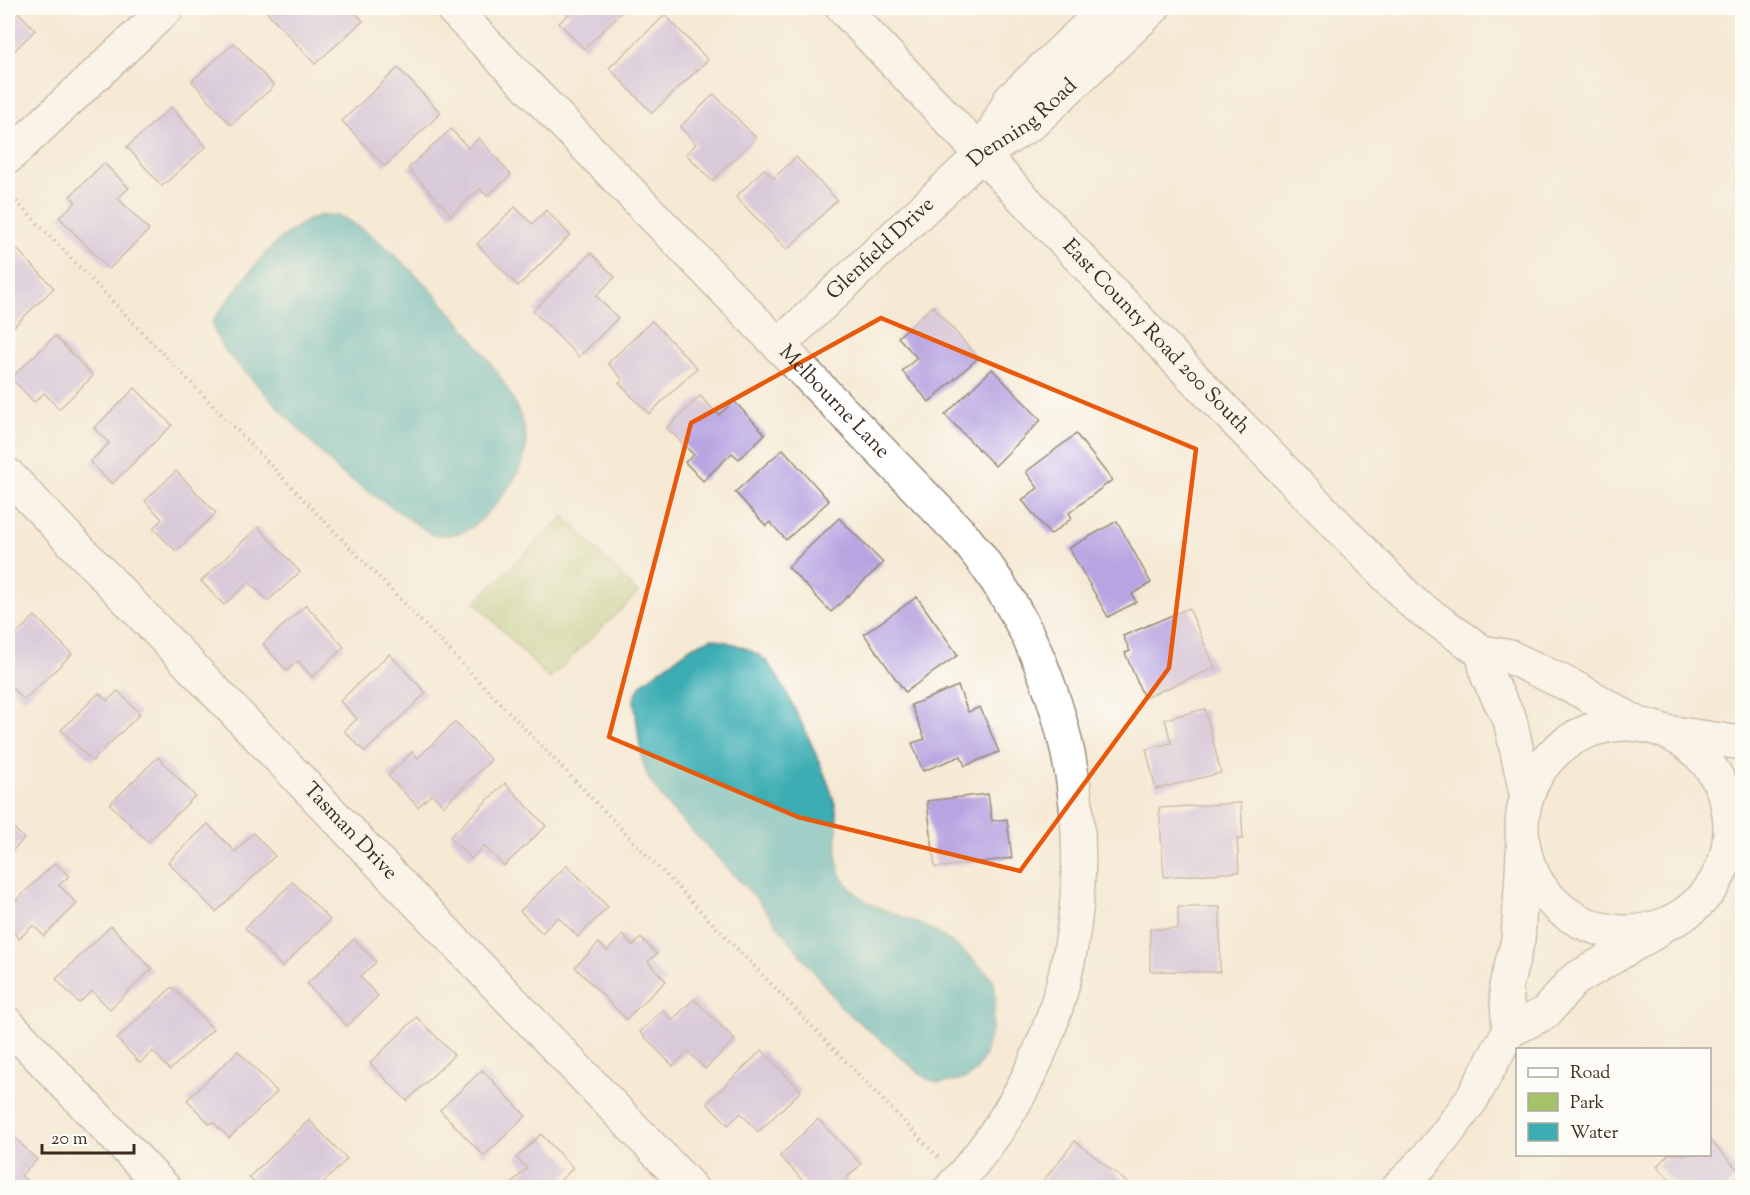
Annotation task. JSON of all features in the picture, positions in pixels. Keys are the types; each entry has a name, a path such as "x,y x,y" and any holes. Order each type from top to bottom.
{"street":[{"path":"8,157 167,8"},
{"name":"Melbourne Lane","path":"452,8 964,537 990,570 1021,619 1045,669 1068,744 1078,806 1075,926 1055,1008 1025,1081 987,1145 955,1183"},
{"name":"East County Road 200 South","path":"843,8 1243,430 1413,603 1482,652 1510,657 1651,728"},
{"name":"Denning Road","path":"982,154 1010,100 1107,8"},
{"name":"Denning Road","path":"982,154 1032,123 1153,8"},
{"name":"Glenfield Drive","path":"779,345 982,154"},
{"name":"Tasman Drive","path":"8,475 692,1188"},
{"path":"1482,652 1488,677 1510,720 1527,797"},
{"path":"1398,1188 1426,1159 1460,1115 1488,1071 1509,1031 1506,986 1518,940 1522,828 1527,797 1541,767 1557,749 1577,736 1600,727 1627,724 1743,743"},
{"path":"1509,1031 1545,1013 1574,980 1692,910 1708,893 1734,851 1731,824 1723,790 1714,772 1696,751 1674,735 1651,728"},
{"path":"1523,847 1533,875 1546,895 1574,918 1607,931 1635,933 1656,929 1676,920"},
{"path":"8,1024 164,1188"}],"path":[{"path":"8,193 955,1183"}],"highlighted area":[{"path":"881,318 1196,449 1169,668 1020,871 798,817 609,737 691,423"}],"green space":[{"path":"564,516 638,593 549,679 475,602"}],"water":[{"path":"321,215 344,218 368,233 424,283 479,347 502,379 518,410 526,436 526,446 518,473 495,505 475,525 461,533 433,535 339,472 226,352 215,334 212,321 260,259 288,233"},
{"path":"712,638 741,646 760,656 774,671 784,688 806,732 833,796 837,819 838,866 847,884 873,905 936,932 971,957 994,980 996,997 992,1028 985,1055 976,1071 966,1079 940,1083 927,1079 843,1009 756,898 668,806 648,778 641,756 634,699 641,684 692,647"}],"building":[{"path":"8,8 14,8 35,30 8,57"},
{"path":"271,8 351,8 363,21 315,64 267,12"},
{"path":"562,8 626,8 584,49 559,23 569,14"},
{"path":"665,15 708,60 652,113 609,68"},
{"path":"234,43 274,86 231,125 192,81"},
{"path":"398,68 441,113 385,166 342,121"},
{"path":"714,94 756,138 712,181 686,154 696,144 680,127"},
{"path":"171,107 206,147 162,186 127,147"},
{"path":"451,129 468,148 479,138 511,175 487,196 480,189 451,215 408,168"},
{"path":"796,157 837,200 787,250 736,197 764,169 774,178"},
{"path":"104,163 129,188 118,198 149,230 109,269 59,217 76,202 70,196"},
{"path":"515,207 532,224 546,210 570,235 518,286 477,244"},
{"path":"14,246 54,288 8,332 8,252"},
{"path":"591,253 615,277 596,296 618,318 579,357 533,311"},
{"path":"933,306 978,358 929,402 902,371 917,358 898,337"},
{"path":"652,321 697,368 649,414 619,383 623,380 608,363"},
{"path":"55,336 93,376 59,409 44,393 34,402 11,378"},
{"path":"992,369 1041,420 995,466 945,415"},
{"path":"135,388 172,425 112,484 90,462 109,443 94,428"},
{"path":"700,396 719,415 734,401 765,434 739,459 732,453 703,481 685,462 694,455 667,428"},
{"path":"1076,434 1112,480 1069,513 1072,518 1050,535 1022,500 1038,488 1026,472"},
{"path":"783,449 829,501 786,540 770,522 766,526 735,492"},
{"path":"176,471 216,513 176,551 153,528 162,519 145,501"},
{"path":"839,518 883,563 831,612 788,567"},
{"path":"1117,521 1151,583 1132,594 1136,602 1108,617 1069,548"},
{"path":"258,527 300,572 268,601 249,582 224,605 201,581"},
{"path":"917,597 958,655 905,692 864,634"},
{"path":"306,605 344,647 312,677 298,661 287,671 263,644"},
{"path":"1189,608 1215,668 1144,698 1125,653 1130,651 1123,636"},
{"path":"35,616 72,654 24,700 8,683 8,642"},
{"path":"389,654 426,693 365,752 344,731 357,719 340,701"},
{"path":"958,686 968,712 980,707 999,752 965,766 961,756 923,771 912,743 925,739 911,705"},
{"path":"118,691 140,714 92,761 61,730 99,693 107,701"},
{"path":"1205,709 1221,773 1156,789 1146,749 1171,743 1165,719"},
{"path":"455,722 491,760 444,806 432,794 418,807 388,776 412,752 418,758"},
{"path":"158,757 195,796 148,842 110,804"},
{"path":"505,783 546,826 504,866 484,846 471,859 450,837"},
{"path":"988,794 992,821 1007,819 1012,858 935,868 927,801"},
{"path":"1241,803 1243,839 1237,839 1239,872 1164,877 1159,808"},
{"path":"8,821 24,839 8,855"},
{"path":"208,824 235,852 253,833 275,856 216,912 168,862"},
{"path":"55,863 69,876 59,885 77,904 44,936 33,925 19,939 8,927 8,908"},
{"path":"567,865 608,907 578,937 558,917 542,933 520,911"},
{"path":"293,882 330,920 282,967 245,928"},
{"path":"1178,907 1220,907 1220,972 1150,971 1150,929 1178,929"},
{"path":"111,926 152,969 110,1009 92,991 79,1003 56,979"},
{"path":"623,935 633,946 641,938 657,954 648,962 666,981 626,1019 575,967 599,943 607,951"},
{"path":"354,939 376,962 360,977 378,996 347,1026 307,984"},
{"path":"172,987 213,1029 170,1070 153,1051 140,1063 117,1039"},
{"path":"694,999 735,1040 705,1069 688,1051 673,1066 640,1032 663,1010 672,1020"},
{"path":"417,1017 454,1055 407,1101 370,1063"},
{"path":"762,1050 801,1091 758,1132 741,1113 728,1125 707,1103"},
{"path":"238,1051 277,1092 229,1138 213,1122 210,1124 187,1100"},
{"path":"482,1070 526,1116 484,1156 440,1110"},
{"path":"818,1119 861,1164 846,1179 854,1188 806,1188 808,1186 780,1156"},
{"path":"309,1120 347,1159 318,1188 259,1188 249,1177"},
{"path":"541,1134 573,1168 556,1185 558,1188 507,1188 527,1168 516,1158"},
{"path":"13,1136 37,1160 21,1175 33,1188 8,1188 8,1141"},
{"path":"1075,1141 1134,1188 1054,1188 1044,1180"},
{"path":"1711,1141 1741,1173 1726,1188 1677,1188 1657,1166 1667,1156 1711,1156"}]}
